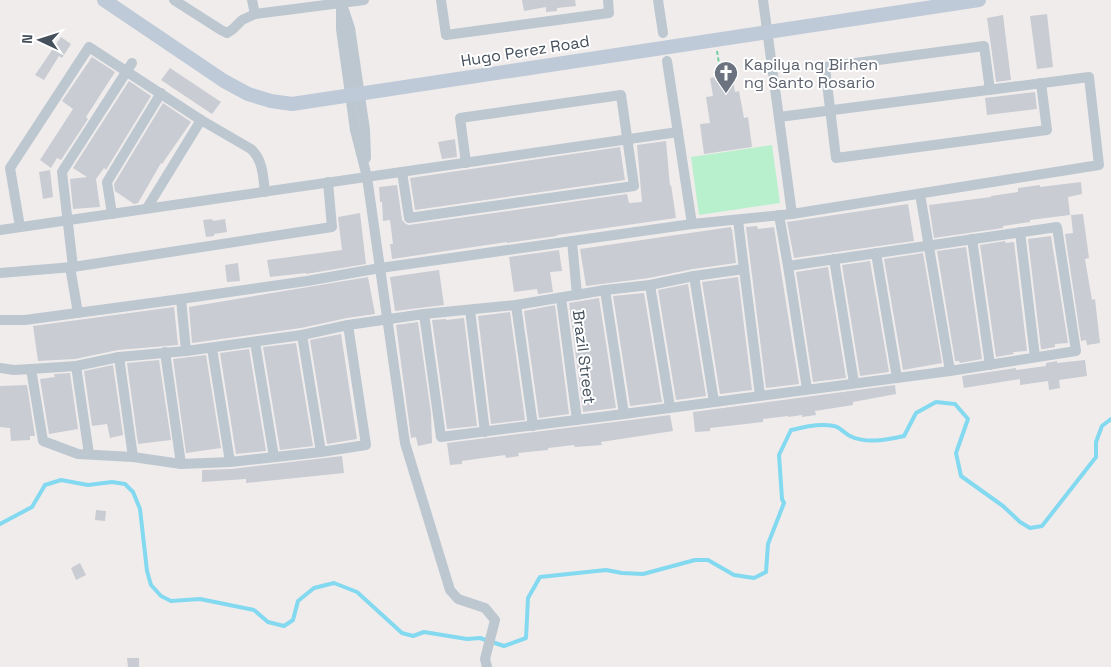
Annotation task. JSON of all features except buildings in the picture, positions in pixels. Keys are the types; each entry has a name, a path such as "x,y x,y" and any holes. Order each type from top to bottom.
{"street":[{"name":"Hugo Perez Road","path":"104,0 224,81 248,94 271,101 292,104 980,0"},
{"path":"174,0 227,33 233,30 242,20 255,14 305,4 364,0"},
{"path":"252,0 255,14"},
{"path":"441,0 446,35 609,13 608,0"},
{"path":"658,0 663,33"},
{"path":"763,0 792,214"},
{"path":"341,1 350,28 355,94 365,130 367,177 406,443 450,590 458,599 485,608 495,620 485,659 487,667"},
{"path":"990,90 984,46 825,66 836,158 1048,130 1041,83"},
{"path":"20,227 10,168 88,47 130,67 161,93 201,120 251,148 261,163 266,192"},
{"path":"667,61 692,224"},
{"path":"78,313 62,172 130,67"},
{"path":"0,320 25,320 78,313 692,224 792,214 1099,165 1089,76 779,117"},
{"path":"112,214 107,182 161,93"},
{"path":"402,172 409,218 634,186 621,95 460,118 466,163"},
{"path":"147,208 201,120"},
{"path":"0,230 678,132"},
{"path":"0,274 72,267 332,227 328,182"},
{"path":"920,194 950,371"},
{"path":"779,215 807,389"},
{"path":"738,220 760,395"},
{"path":"424,314 440,437 950,371 1076,350 1058,226 788,266"},
{"path":"1020,232 1036,357"},
{"path":"972,239 990,365"},
{"path":"572,241 577,295"},
{"path":"876,253 897,378"},
{"path":"834,259 854,383"},
{"path":"0,368 14,370 76,366 119,357 212,348 302,335 348,325 424,314 516,305 744,269"},
{"path":"694,276 714,402"},
{"path":"650,285 670,407"},
{"path":"606,290 624,414"},
{"name":"Brazil Street","path":"562,298 577,420"},
{"path":"181,299 186,351"},
{"path":"516,305 533,426"},
{"path":"470,310 485,432"},
{"path":"31,369 42,441 78,454 133,457 181,464 230,462 321,452 366,445 348,325"},
{"path":"302,335 321,452"},
{"path":"255,342 274,457"},
{"path":"212,348 230,462"},
{"path":"164,352 181,464"},
{"path":"119,357 133,457"},
{"path":"76,366 89,454"}],"path":[{"path":"715,40 721,76"}],"green space":[{"path":"772,145 780,203 699,215 691,157"}],"waterway":[{"path":"0,524 32,507 45,485 61,480 88,485 112,482 125,484 133,492 140,509 147,571 151,585 161,596 171,601 200,599 254,610 268,622 284,626 293,620 298,601 314,588 334,583 357,592 402,633 413,636 424,632 467,639 480,638 504,646 526,638 528,598 540,577 606,570 643,574 695,560 708,560 734,575 754,578 766,572 768,544 784,503 782,499 779,455 791,430 828,425 863,440 891,439 904,436 916,413 936,402 955,404 968,419 956,453 961,476 1030,528 1042,526 1096,457 1096,442 1102,426 1111,419"}],"place":[{"name":"Kapilya ng Birhen ng Santo Rosario","path":"726,94"}]}
